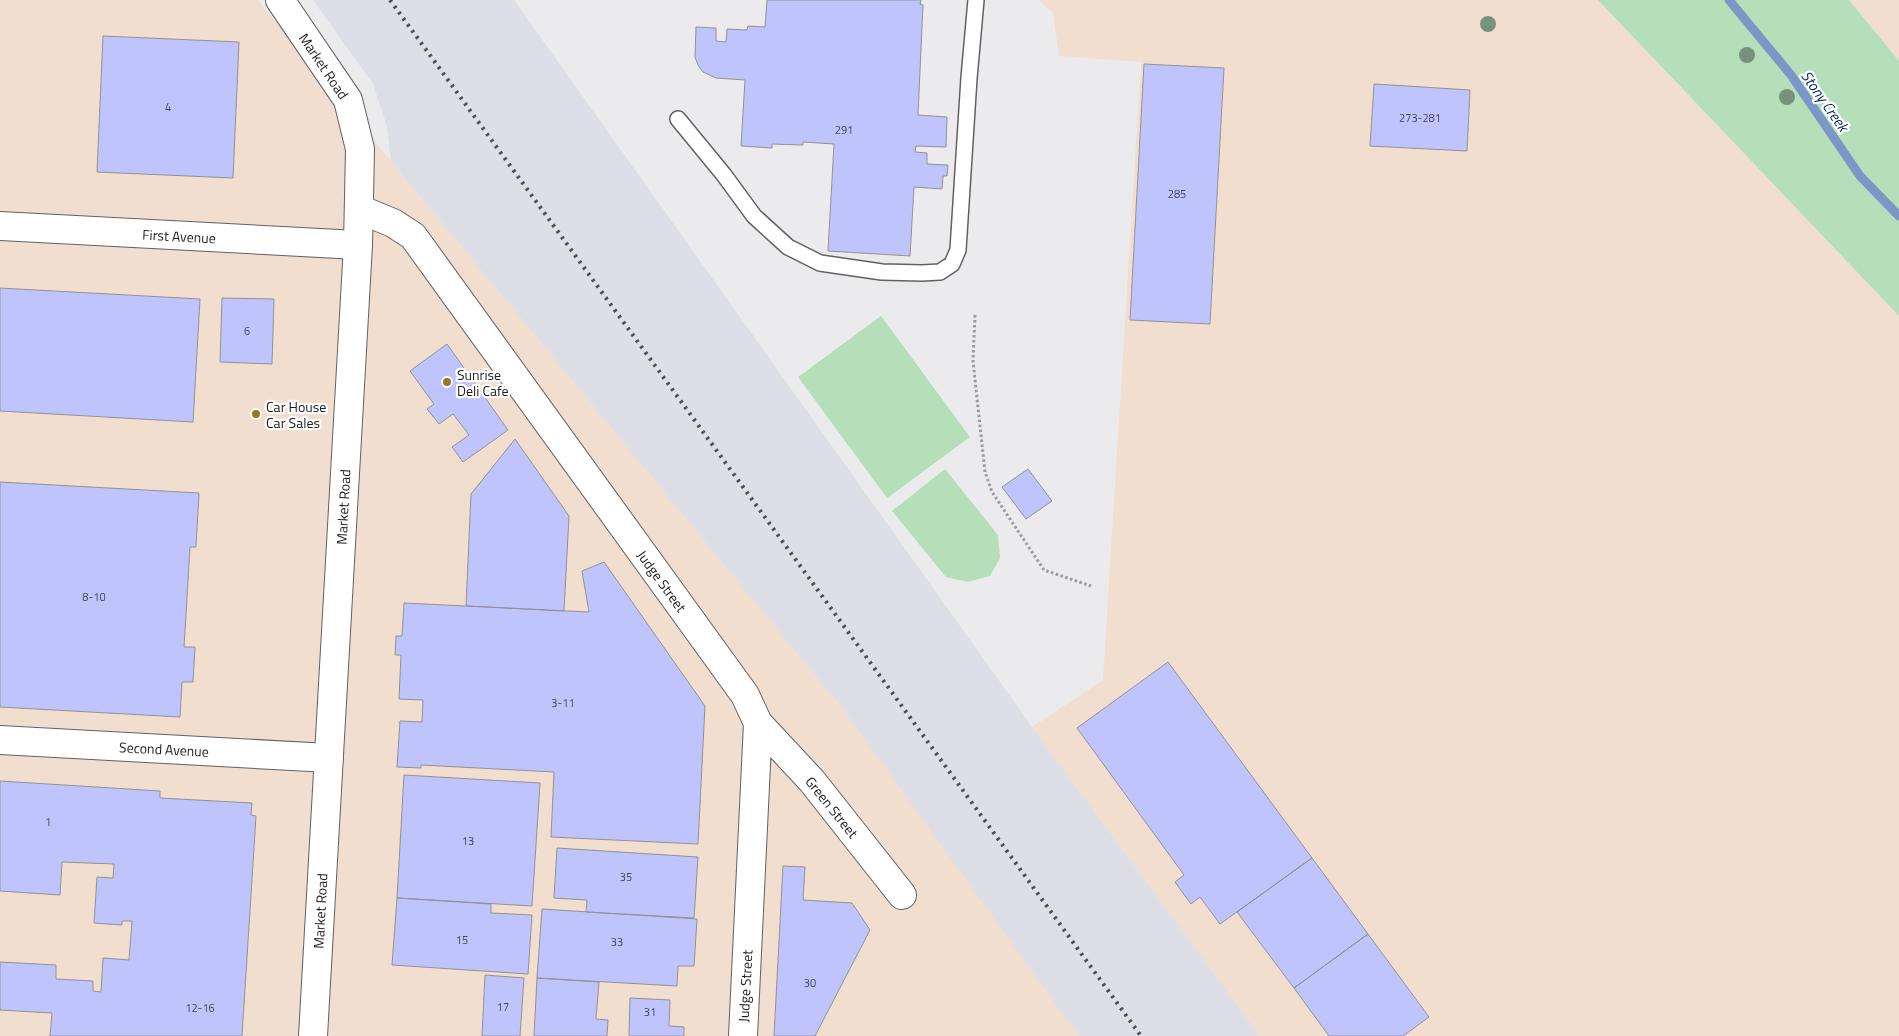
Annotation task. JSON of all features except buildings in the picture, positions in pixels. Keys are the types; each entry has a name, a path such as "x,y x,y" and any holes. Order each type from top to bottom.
{"street":[{"name":"Market Road","path":"280,0 348,100 360,149 360,209 313,1036"},
{"name":"Judge Street","path":"360,209 393,223 413,236 745,695 758,723 743,1036"},
{"name":"First Avenue","path":"0,226 358,245"},
{"name":"Green Street","path":"758,723 812,781 902,895"},
{"name":"Second Avenue","path":"0,740 329,758"}],"lane":[{"path":"678,119 754,216 788,247 820,263 882,272 940,272 952,264 958,250 976,0"}],"path":[{"path":"975,315 973,361 985,472 992,492 1044,570 1091,586"}],"shaded area":[{"path":"0,0 258,0 843,709 1081,1036 0,1036"},
{"path":"313,0 514,0 1032,727 1260,1036 1079,1036 843,709 391,161 387,126 373,84"},
{"path":"1039,0 1598,0 1899,316 1899,1036 1260,1036 1032,727 1103,680 1141,62 1059,56 1053,13"},
{"path":"1849,0 1899,0 1899,61"}],"green space":[{"path":"1598,0 1849,0 1899,61 1899,316"},
{"path":"881,316 970,437 887,498 798,377"},
{"path":"945,469 998,535 1000,558 990,576 968,582 946,577 892,511"}],"waterway":[{"name":"Stony Creek","path":"1729,0 1791,75 1860,176 1899,216"}],"railway":[{"path":"390,0 1141,1036"}],"place":[{"name":"Sunrise Deli Cafe","path":"447,382"},
{"name":"Car House Car Sales","path":"256,414"}]}
